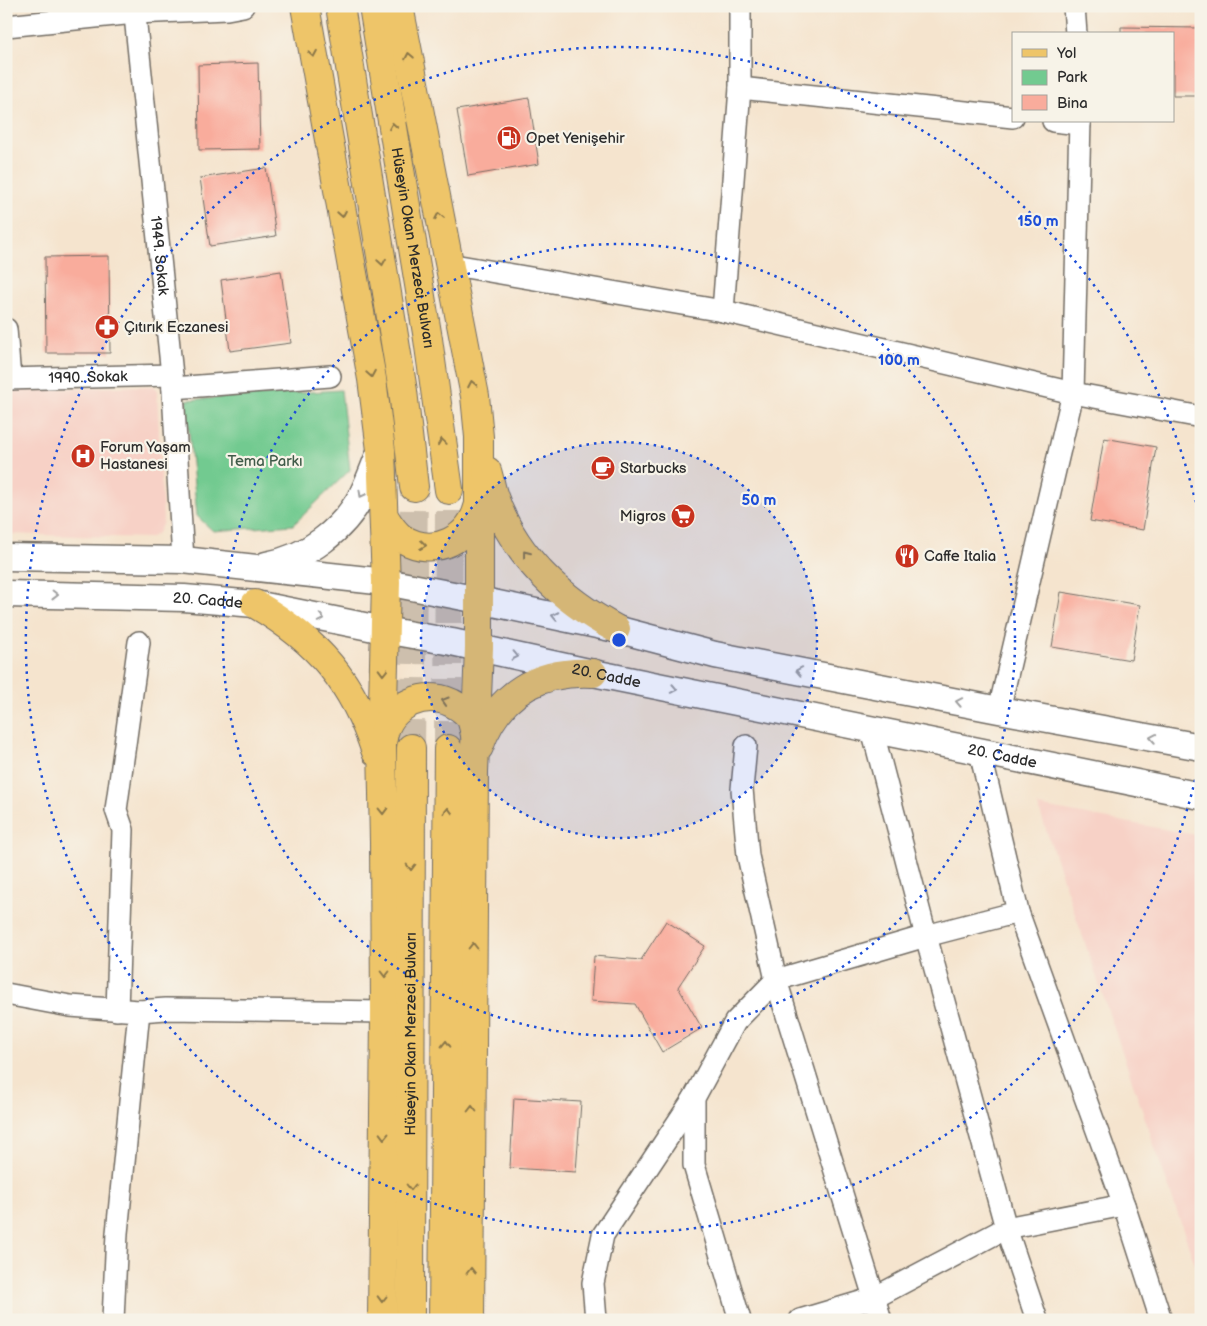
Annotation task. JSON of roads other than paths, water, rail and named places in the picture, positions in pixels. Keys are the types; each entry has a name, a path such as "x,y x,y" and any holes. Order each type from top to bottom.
{"main road":[{"path":"305,6 372,379 381,450 386,582 382,745 385,1012 382,1320"},
{"path":"340,6 403,391 414,488"},
{"name":"Hüseyin Okan Merzeci Bulvarı","path":"373,6 428,339 449,490"},
{"path":"399,6 474,396 479,437 479,648 474,772 470,1320"},
{"path":"479,437 494,497 506,523 521,548 555,588 594,618 616,629"},
{"path":"384,518 392,530 402,538 415,544 440,545 452,541 462,534 470,525 480,502"},
{"path":"255,604 276,617 315,648 346,686 359,708 369,731 383,780"},
{"path":"474,772 477,752 484,733 494,715 508,700 524,687 540,679 566,673 593,673"},
{"path":"382,745 384,733 396,712 406,704 429,698 441,699 462,709 470,718 475,735"},
{"name":"Hüseyin Okan Merzeci Bulvarı","path":"410,748 410,1320"},
{"path":"443,1320 448,748"}],"street":[{"path":"6,26 135,10 227,9 243,6"},
{"path":"723,311 740,88 740,6"},
{"path":"1074,6 1076,32"},
{"name":"1949. Sokak","path":"135,10 172,382 183,560"},
{"path":"740,88 1012,117"},
{"path":"999,710 1072,393 1080,123 1066,122"},
{"path":"448,264 723,311 1072,393 1201,417"},
{"path":"6,329 8,379"},
{"name":"1990. Sokak","path":"8,379 172,382 330,376"},
{"path":"251,568 275,564 298,556 318,544 337,529 363,493 381,450"},
{"path":"6,557 183,560 386,582 616,629 715,655 1201,747"},
{"name":"20. Cadde","path":"6,594 184,598 255,604 1201,796"},
{"path":"117,1010 122,830 116,810 139,642"},
{"path":"872,729 926,936 1006,1228 1037,1320"},
{"path":"746,746 742,789 748,856 776,980 881,1320"},
{"path":"980,752 1018,912 1124,1205 1161,1320"},
{"path":"596,1320 593,1283 603,1235 694,1098 735,1022 776,980 926,936 1018,912"},
{"path":"6,994 70,1006 138,1011 166,1009 385,1012"},
{"path":"113,1320 117,1233 138,1011"},
{"path":"694,1098 694,1165 740,1320"},
{"path":"800,1320 874,1298 1006,1228 1124,1205"}],"tunnel":[{"path":"411,748 414,487"},
{"path":"448,749 449,490"}],"place":[{"name":"Opet Yenişehir","path":"509,138"},
{"name":"Çıtırık Eczanesi","path":"107,327"},
{"name":"Forum Yaşam Hastanesi","path":"83,456"},
{"name":"Starbucks","path":"603,468"},
{"name":"Migros","path":"683,516"},
{"name":"Caffe Italia","path":"907,556"}],"park label":[{"name":"Tema Parkı","path":"265,461"}]}
